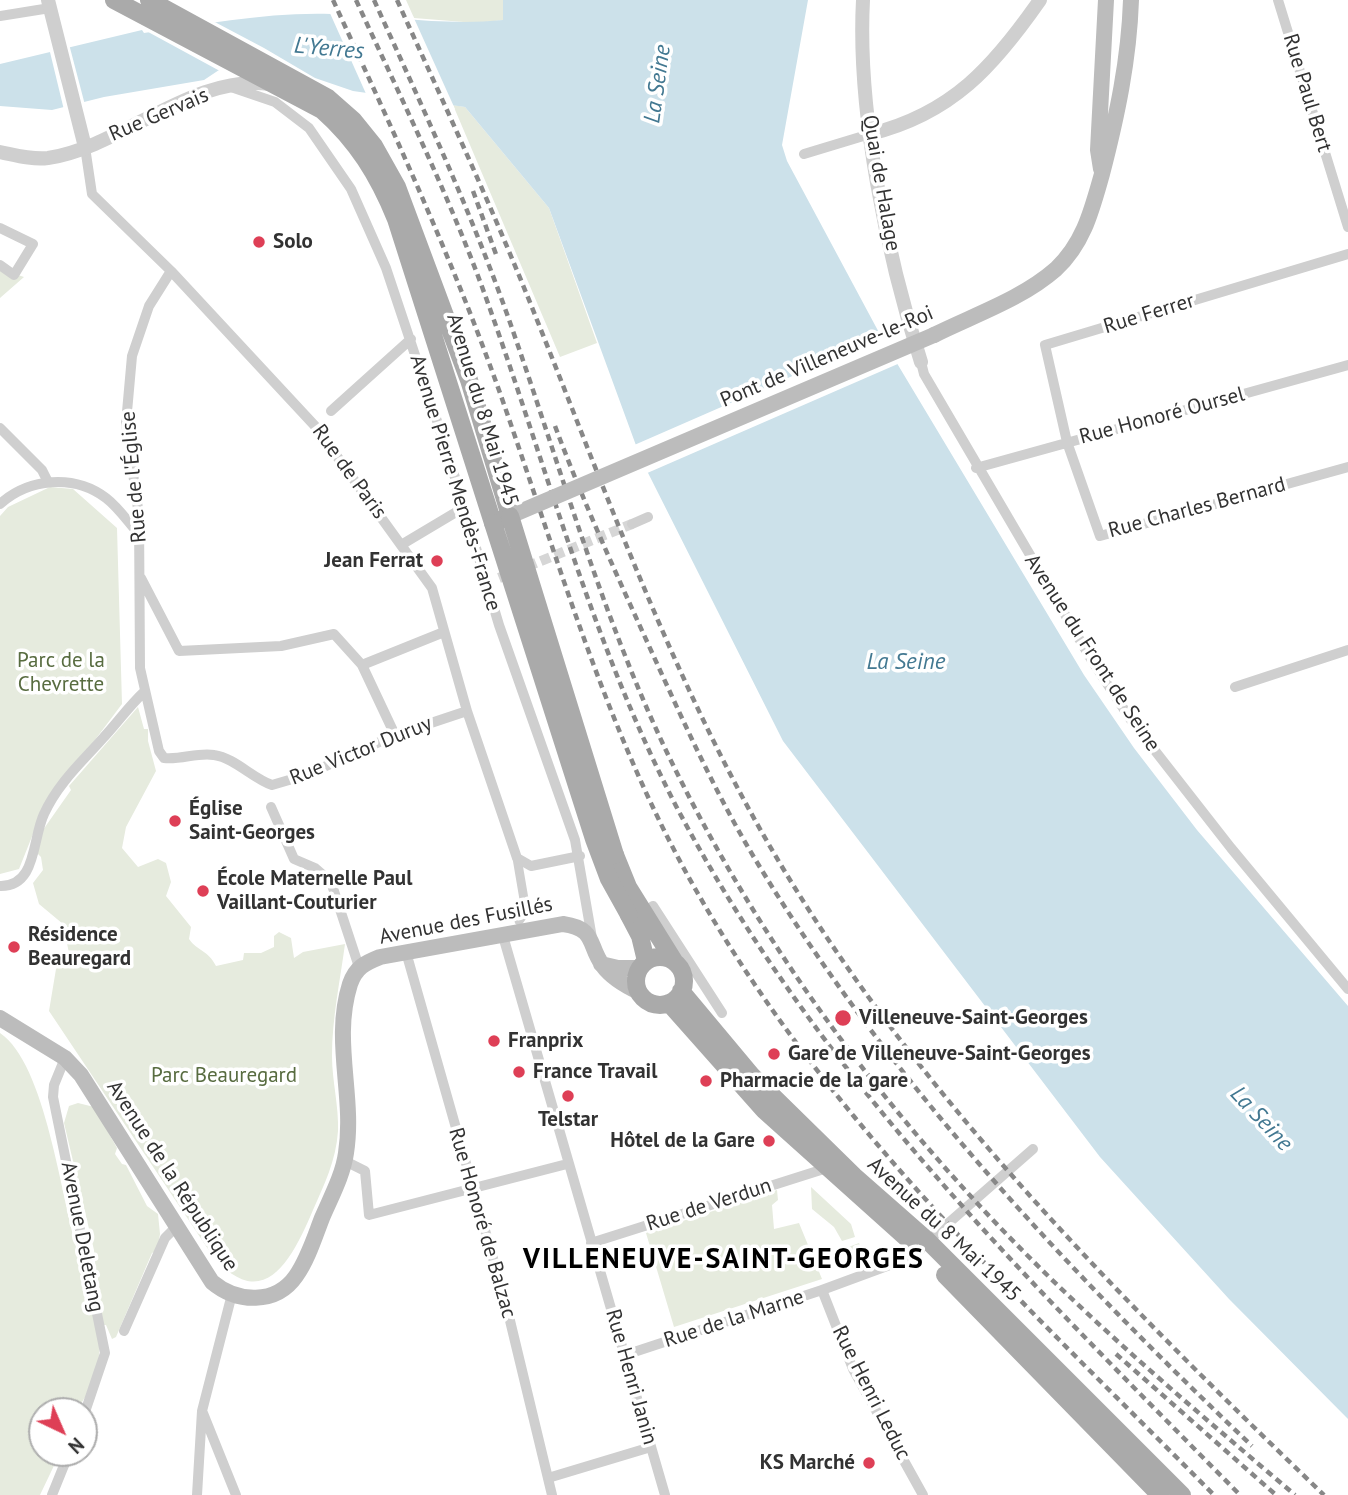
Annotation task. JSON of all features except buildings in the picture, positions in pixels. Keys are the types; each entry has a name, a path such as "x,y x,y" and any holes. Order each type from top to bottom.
{"main road":[{"name":"Avenue du 8 Mai 1945","path":"149,0 283,81 321,110 382,170 408,212 470,380 615,855 638,912 643,964 636,980 639,992"},
{"name":"Pont de Villeneuve-le-Roi","path":"1101,175 1098,150 1105,0"},
{"name":"Pont de Villeneuve-le-Roi","path":"510,516 934,335 1037,284 1059,267 1086,227 1098,196 1122,89 1131,0"},
{"name":"Avenue du 8 Mai 1945","path":"116,1 283,81"},
{"name":"Avenue du 8 Mai 1945","path":"382,170 594,839 609,878 638,912 681,980 742,1087 827,1168 924,1246 1160,1495"},
{"path":"493,523 510,516"},
{"name":"Avenue des Fusillés","path":"359,967 380,957 563,924 587,933"},
{"path":"587,933 601,964 617,980 639,992 653,1004 681,980 660,957 643,964 618,968 601,964"},
{"name":"Avenue de la République","path":"0,1018 65,1058 95,1097 212,1282 243,1298 265,1297 290,1283 303,1263 345,1161 348,1131 340,1038 350,985 359,967"},
{"name":"Avenue du 8 Mai 1945","path":"681,980 752,1076 1182,1495"}],"street":[{"name":"Quai de Halage","path":"863,0 862,30 870,134 904,310 920,362"},
{"path":"804,154 925,114 961,94 1010,43 1041,0"},
{"name":"Rue Paul Bert","path":"1278,0 1348,227"},
{"path":"0,16 50,3 85,147"},
{"name":"Rue Gervais","path":"0,154 37,159 85,147 201,94 254,82 283,81"},
{"name":"Avenue Pierre Mendès-France","path":"231,88 275,102 290,110 326,150 356,200 386,268 487,582 580,856 587,933"},
{"name":"Rue de Paris","path":"85,147 86,171 92,194 171,271 315,426 432,588 467,711 517,858 526,911 519,921"},
{"path":"0,228 33,244 15,275 0,265"},
{"name":"Rue Ferrer","path":"1067,442 1045,345 1348,254"},
{"name":"Rue de l'Église","path":"144,692 138,641 141,578 139,516 126,423 132,356 149,306 171,271"},
{"path":"331,411 411,339"},
{"name":"Avenue du Front de Seine","path":"920,362 923,374 976,468 1131,720 1231,848 1348,989"},
{"name":"Rue Honoré Oursel","path":"976,468 1348,365"},
{"path":"0,428 42,470 48,482"},
{"name":"Rue Charles Bernard","path":"1067,442 1100,536 1348,467"},
{"path":"0,503 22,488 48,482 72,482 105,497 139,534"},
{"path":"401,545 463,508"},
{"path":"632,524 648,517"},
{"path":"141,578 179,651 281,646 334,634 362,665 395,735"},
{"path":"487,582 499,578"},
{"path":"362,665 444,632"},
{"path":"1235,687 1348,650"},
{"path":"0,886 12,886 29,870 43,816 54,796 89,750 144,692"},
{"name":"Rue Victor Duruy","path":"144,692 159,751 164,758 210,754 224,757 272,785 306,775 395,735 467,711"},
{"path":"271,807 294,859 315,867 331,882 359,967"},
{"path":"517,858 531,866 580,856"},
{"name":"Rue Henri Janin","path":"503,936 665,1495"},
{"name":"Rue Honoré de Balzac","path":"406,952 471,1189 506,1304 552,1495"},
{"name":"Avenue du 8 Mai 1945","path":"681,980 722,1013"},
{"name":"Avenue Deletang","path":"65,1058 54,1085 53,1097 105,1353 90,1397"},
{"name":"Rue de la Marne","path":"625,1355 822,1290 906,1259 1033,1149"},
{"path":"345,1161 365,1171 369,1215 567,1164"},
{"name":"Rue de Verdun","path":"591,1243 827,1168"},
{"path":"124,1331 164,1238 177,1226"},
{"name":"Rue Henri Leduc","path":"822,1290 853,1369 923,1495"},
{"path":"197,1495 202,1410 232,1294"},
{"path":"202,1410 236,1495"},
{"path":"548,1478 651,1447"},
{"path":"52,1495 63,1467"}],"green space":[{"path":"406,0 503,0 504,20 476,23 414,18"},
{"path":"453,105 465,107 549,208 597,343 560,357"},
{"path":"0,269 24,277 0,298"},
{"name":"Parc de la Chevrette","path":"50,487 73,489 117,528 122,704 43,809 19,869 0,874 0,516 8,507"},
{"name":"Parc Beauregard","path":"138,707 144,729 148,729 148,741 156,771 126,827 122,848 138,867 158,859 166,863 171,882 166,896 191,927 189,939 192,943 210,957 216,966 243,960 244,953 261,953 274,947 274,936 279,932 291,938 294,958 303,952 345,944 332,1042 338,1122 335,1152 325,1182 296,1246 274,1273 262,1280 247,1281 230,1273 212,1255 49,1011 56,969 69,953 63,924 39,904 33,883 43,870 41,857 31,847 71,790 69,786"},
{"path":"0,1033 16,1049 40,1102 90,1288 97,1284 94,1250 64,1123 69,1106 78,1103 94,1107 117,1148 115,1154 122,1164 126,1165 147,1206 158,1214 160,1234 157,1251 152,1253 116,1337 112,1339 106,1325 102,1325 98,1365 85,1397 28,1397 28,1467 53,1467 40,1495 0,1495"},
{"path":"811,1187 851,1224 855,1237 842,1241 834,1227 812,1209"},
{"path":"777,1190 778,1200 772,1205 774,1229 799,1223 822,1279 674,1327 646,1233"},
{"path":"859,1243 867,1262 847,1269 846,1248"}],"water":[{"name":"La Seine","path":"503,0 808,0 782,145 787,161 883,340 1084,675 1134,748 1197,830 1348,1006 1348,1419 1229,1299 1100,1157 783,741 641,459 549,208 465,107 353,91 315,78 261,67 219,70 204,80 104,97 52,110 0,106 0,64 142,30 144,33 238,19 308,14 482,22 503,20"}],"pier":[{"path":"329,11 413,16 455,109 367,96"},
{"path":"211,20 315,78 218,70 139,27 146,30"},
{"path":"69,44 85,105 64,110 49,48"},
{"path":"884,336 900,363 645,474 632,446"}],"tunnel":[{"path":"499,578 632,524"}],"railway":[{"path":"333,0 403,154 469,310 614,718 666,835 697,892 750,977 808,1058 870,1135 1003,1283 1214,1495"},
{"path":"356,0 421,141 481,284 570,548 618,679 676,806 733,905 794,998 861,1087 932,1172 1082,1334 1240,1495"},
{"path":"374,0 477,234 629,665 679,777 754,911 795,975 886,1098 987,1214 1102,1327 1295,1495"},
{"path":"397,0 504,239 671,651 733,780 824,934 886,1021 953,1106 1023,1188 1171,1345 1324,1495"},
{"path":"473,191 497,257"},
{"path":"555,426 602,542 727,810 807,940 863,1019 984,1169 1115,1311 1252,1446"},
{"path":"1116,1354 1276,1495"}],"place":[{"name":"Solo","path":"259,242"},
{"name":"Jean Ferrat","path":"437,561"},
{"name":"Église Saint-Georges","path":"175,821"},
{"name":"École Maternelle Paul Vaillant-Couturier","path":"203,891"},
{"name":"Résidence Beauregard","path":"14,947"},
{"name":"Villeneuve-Saint-Georges","path":"843,1018"},
{"name":"Franprix","path":"494,1041"},
{"name":"Gare de Villeneuve-Saint-Georges","path":"774,1054"},
{"name":"France Travail","path":"519,1072"},
{"name":"Pharmacie de la gare","path":"706,1081"},
{"name":"Telstar","path":"568,1096"},
{"name":"Hôtel de la Gare","path":"769,1141"},
{"name":"KS Marché","path":"869,1463"}],"district":[{"name":"VILLENEUVE-SAINT-GEORGES","path":"724,1260"}],"water label":[{"name":"L'Yerres","path":"329,49"}]}
